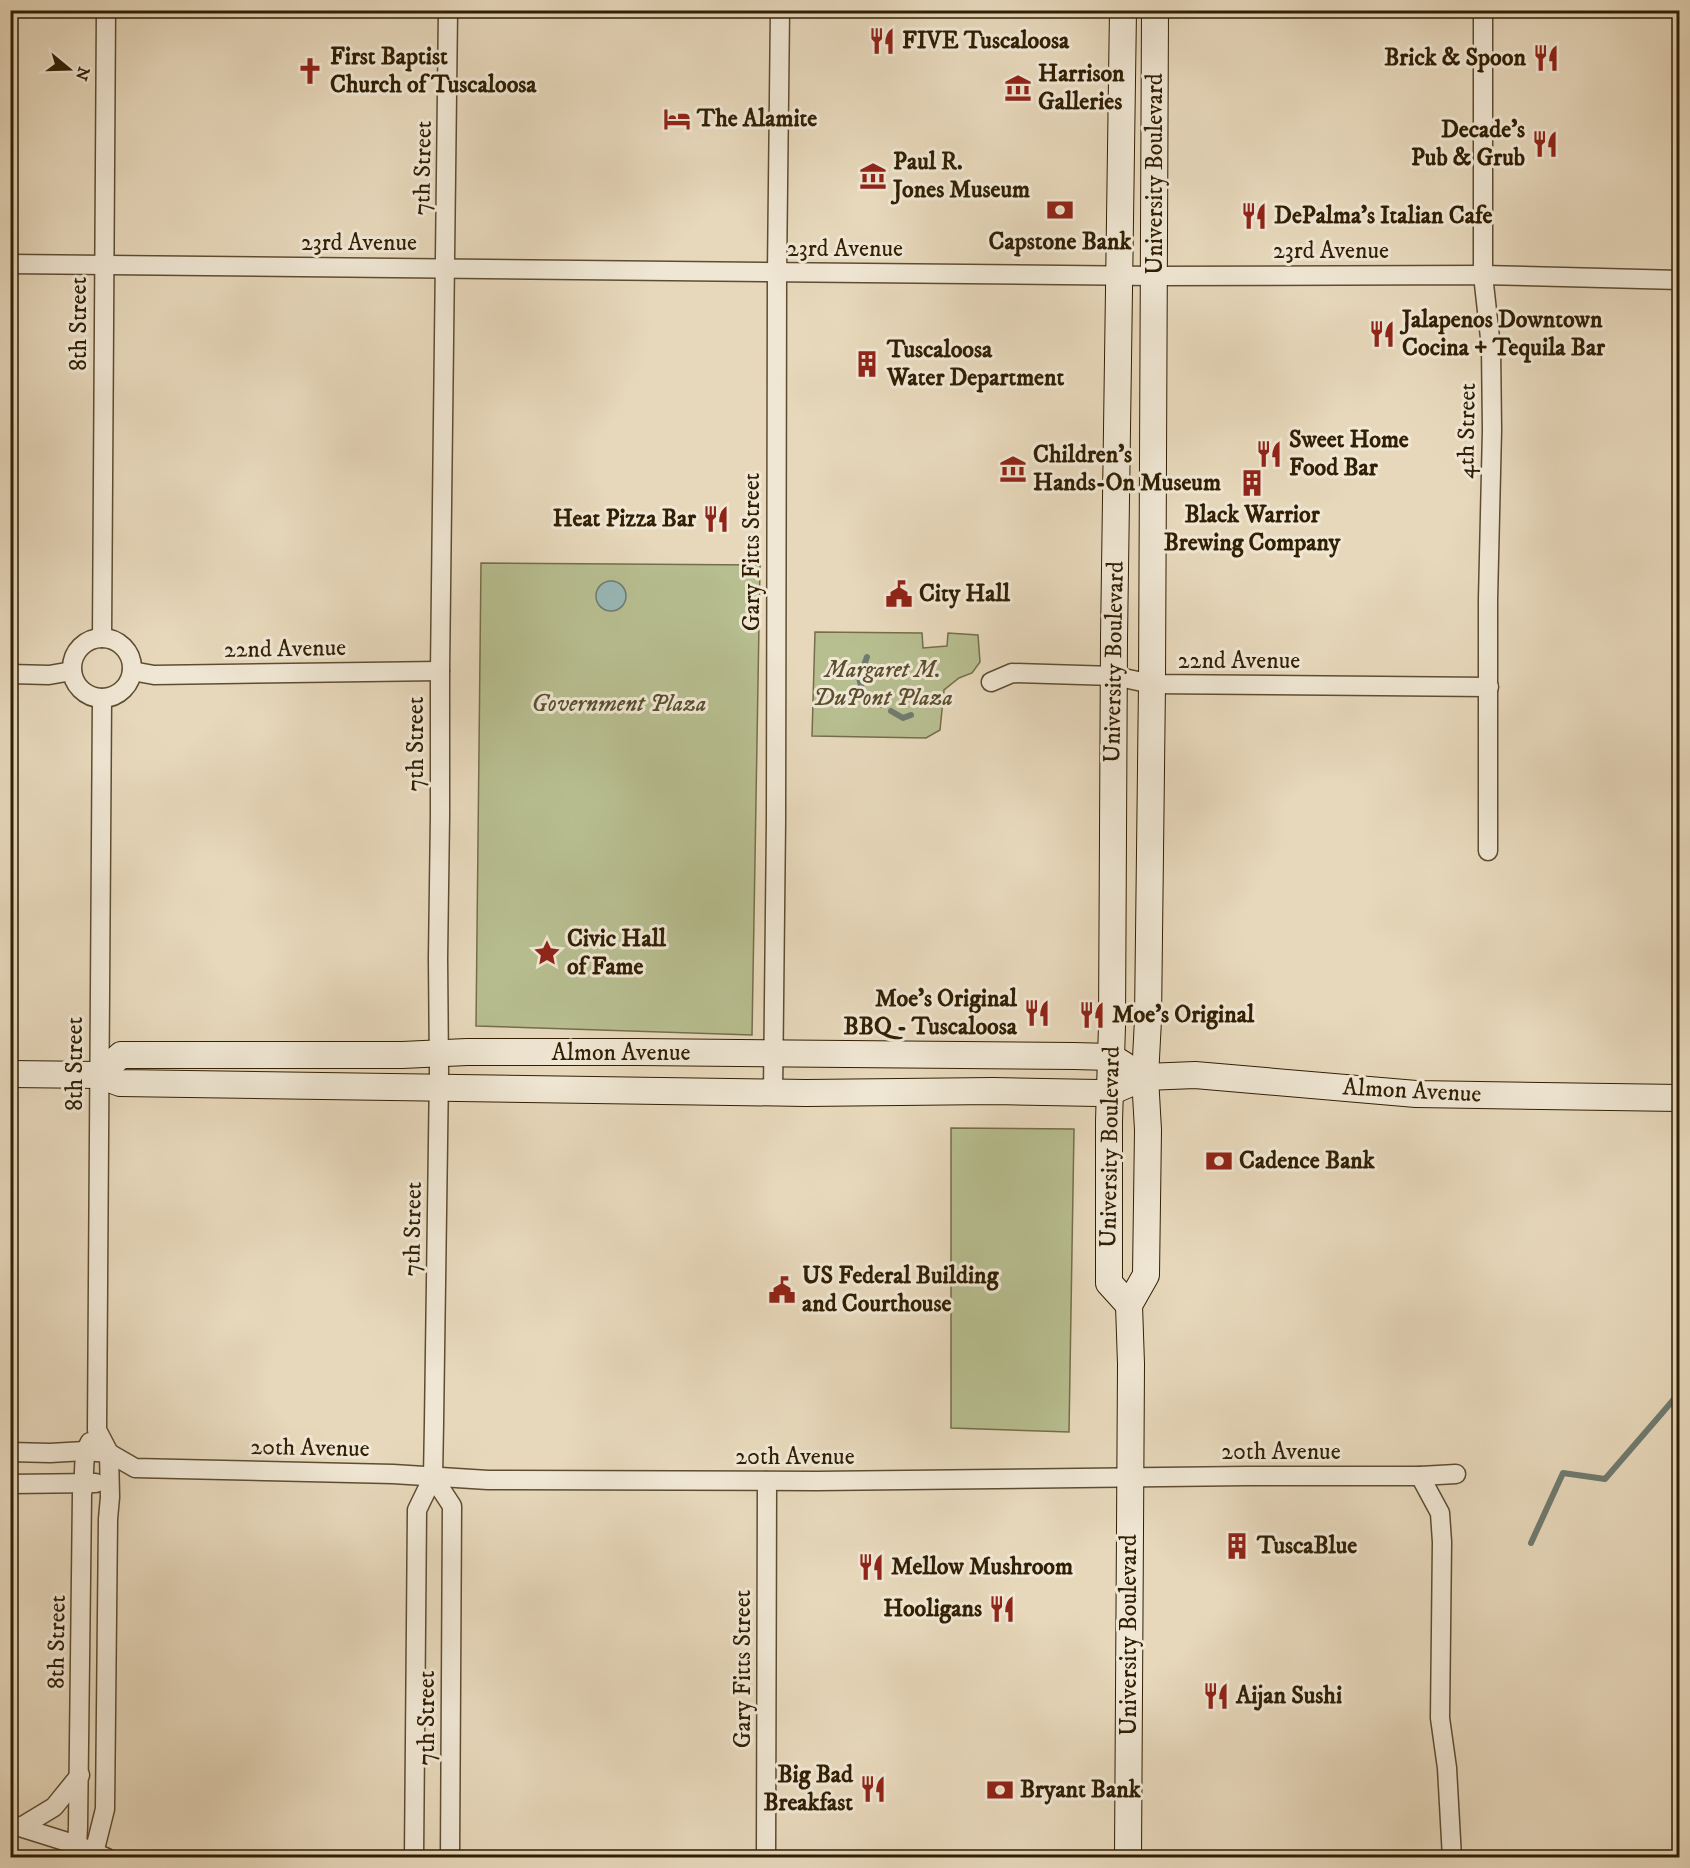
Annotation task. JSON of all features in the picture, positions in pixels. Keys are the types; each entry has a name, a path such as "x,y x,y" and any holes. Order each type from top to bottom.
{"main road":[{"name":"University Boulevard","path":"1123,10 1109,1283 1129,1305"},
{"name":"University Boulevard","path":"1128,1857 1131,1364 1129,1305 1146,1275 1148,1130 1145,1077 1148,1020 1152,684 1155,10"},
{"name":"Almon Avenue","path":"99,1075 121,1055 638,1052 1111,1057 1145,1077"},
{"name":"Almon Avenue","path":"10,1074 99,1075 120,1083 773,1093 1110,1092 1145,1077 1195,1076 1416,1094 1680,1098"}],"street":[{"name":"8th Street","path":"102,638 106,10"},
{"name":"7th Street","path":"414,1857 417,1510 433,1477 448,10"},
{"name":"Gary Fitts Street","path":"773,1093 780,10"},
{"name":"4th Street","path":"1483,10 1483,275 1491,347 1492,430 1488,600 1488,851"},
{"name":"23rd Avenue","path":"10,264 1154,276 1483,275 1680,280"},
{"path":"102,638 114,640 122,646 128,653 132,671 123,690 115,696 94,698 77,686 72,671 74,656 86,642 102,638"},
{"path":"10,674 49,675 72,671"},
{"name":"22nd Avenue","path":"132,671 154,675 440,671"},
{"name":"22nd Avenue","path":"991,682 1012,673 1114,676 1152,684 1489,687"},
{"name":"8th Street","path":"87,1853 80,1775 82,1494 85,1482 85,1451 97,1430 102,698"},
{"name":"8th Street","path":"87,1853 105,1809 110,1453 97,1430"},
{"name":"20th Avenue","path":"10,1452 110,1453 135,1468 393,1474 488,1480 767,1481 1456,1474"},
{"path":"10,1484 85,1482 110,1484 135,1468"},
{"path":"1420,1476 1440,1512 1442,1532 1440,1718 1448,1768 1452,1857"},
{"name":"7th Street","path":"433,1477 452,1506 450,1857"},
{"name":"Gary Fitts Street","path":"766,1857 767,1481"},
{"path":"16,1825 54,1807 80,1775"},
{"path":"16,1825 87,1853"}],"green space":[{"name":"Government Plaza","path":"481,563 760,565 752,1035 476,1026"},
{"name":"Margaret M. DuPont Plaza","path":"815,632 922,633 923,648 947,646 948,633 978,635 980,662 972,673 959,678 944,690 940,730 926,738 812,736"},
{"path":"951,1128 1074,1129 1069,1432 951,1428"}],"water":[{"path":"611,581 622,585 626,596 622,607 611,611 600,607 596,596 600,585"}],"waterway":[{"path":"867,657 859,678 864,697 869,697 880,705"},
{"path":"891,711 903,718 911,715"},
{"path":"1531,1543 1563,1473 1605,1479 1680,1392"}],"place":[{"name":"FIVE Tuscaloosa","path":"882,41"},
{"name":"Brick & Spoon","path":"1546,58"},
{"name":"First Baptist Church of Tuscaloosa","path":"310,71"},
{"name":"Harrison Galleries","path":"1018,88"},
{"name":"The Alamite","path":"677,119"},
{"name":"Decade's Pub & Grub","path":"1545,144"},
{"name":"Paul R. Jones Museum","path":"873,176"},
{"name":"Capstone Bank","path":"1060,210"},
{"name":"DePalma's Italian Cafe","path":"1254,216"},
{"name":"Jalapenos Downtown Cocina + Tequila Bar","path":"1382,334"},
{"name":"Tuscaloosa Water Department","path":"867,364"},
{"name":"Sweet Home Food Bar","path":"1269,454"},
{"name":"Children's Hands-On Museum","path":"1013,469"},
{"name":"Black Warrior Brewing Company","path":"1252,483"},
{"name":"Heat Pizza Bar","path":"716,519"},
{"name":"City Hall","path":"899,594"},
{"name":"Civic Hall of Fame","path":"547,953"},
{"name":"Moe's Original BBQ - Tuscaloosa","path":"1037,1013"},
{"name":"Moe's Original","path":"1092,1015"},
{"name":"Cadence Bank","path":"1219,1161"},
{"name":"US Federal Building and Courthouse","path":"782,1290"},
{"name":"TuscaBlue","path":"1237,1546"},
{"name":"Mellow Mushroom","path":"871,1567"},
{"name":"Hooligans","path":"1002,1609"},
{"name":"Aijan Sushi","path":"1216,1696"},
{"name":"Big Bad Breakfast","path":"873,1789"},
{"name":"Bryant Bank","path":"1000,1790"}]}
